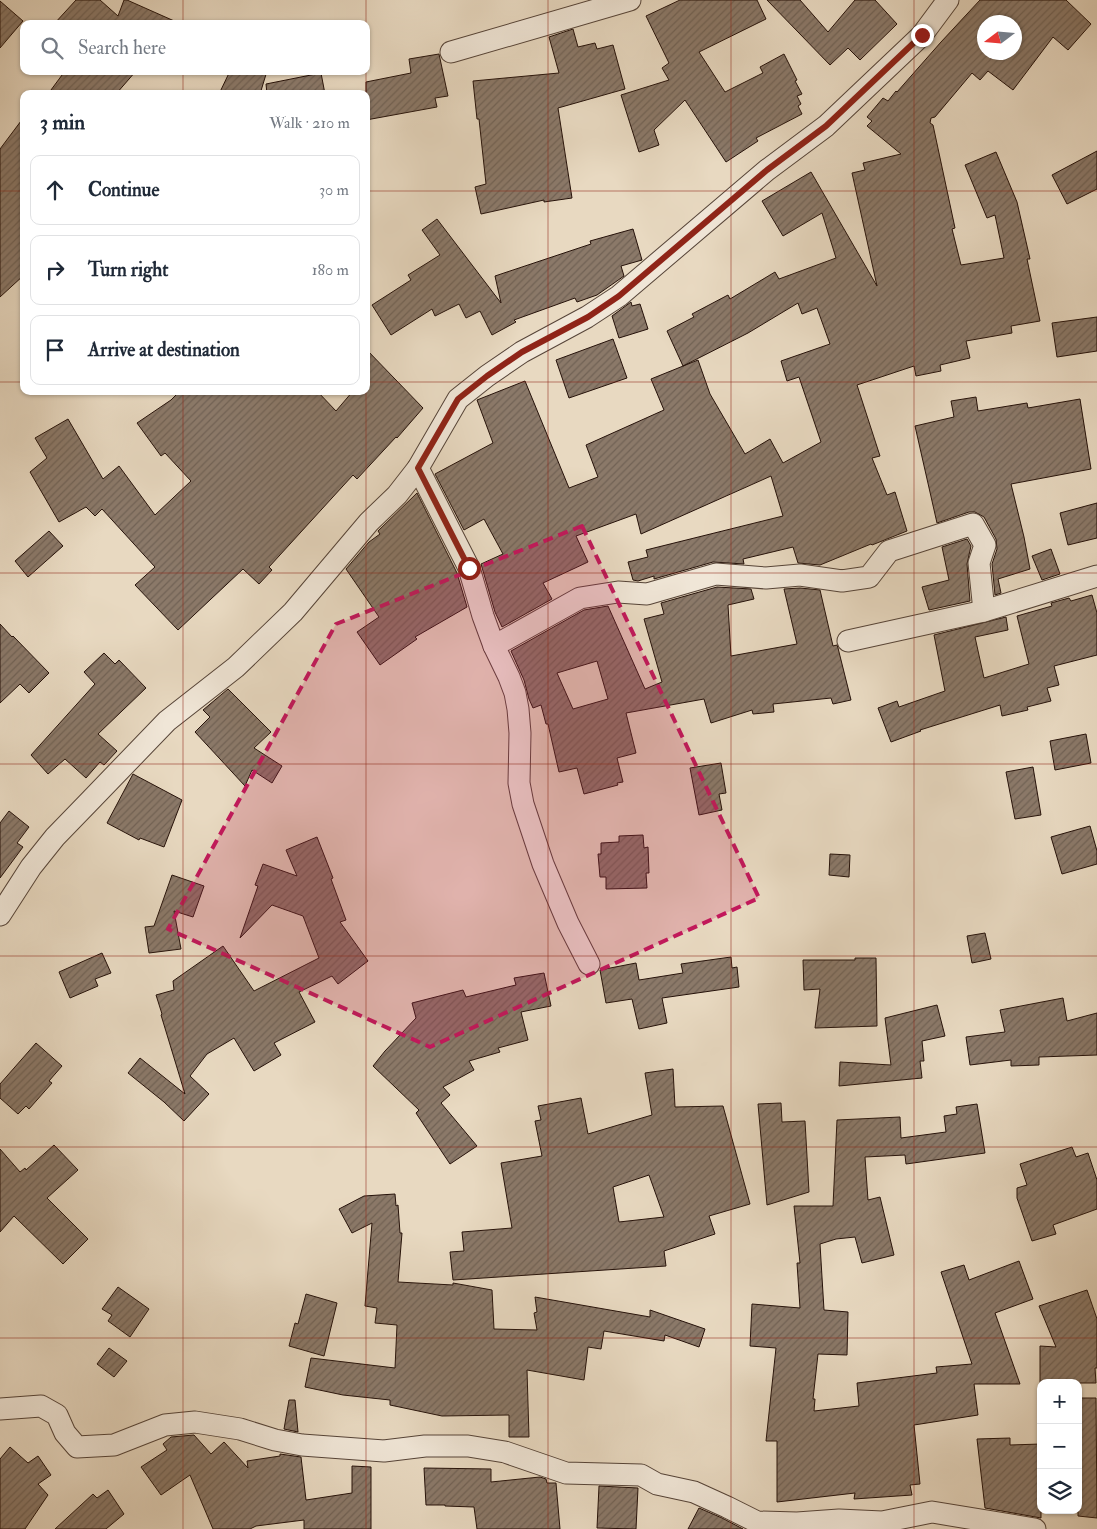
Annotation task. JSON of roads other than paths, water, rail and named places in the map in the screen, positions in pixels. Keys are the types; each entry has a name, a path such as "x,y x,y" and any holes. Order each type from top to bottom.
{"street":[{"path":"451,52 630,0"},
{"path":"0,915 31,868 55,837 80,810 167,721 236,667 292,612 369,522 397,495 418,468 458,399 522,352 588,317 619,296 767,170 826,126 922,35 938,3"},
{"path":"418,468 469,568 494,646 510,677 515,693 520,733 519,783 523,804 544,864 568,923 589,964"},
{"path":"494,646 580,598 618,592 647,594 716,574 766,578 800,575 842,581 869,577 889,551 973,524 985,545 979,564 984,611"},
{"path":"848,642 984,611 1097,576"},
{"path":"0,1409 41,1406 57,1416 65,1433 77,1447 114,1445 165,1424 195,1422 240,1429 275,1440 302,1445 384,1451 425,1446 468,1446 505,1452 566,1473 641,1475 657,1484 694,1492 757,1522 797,1523 839,1520 882,1522 932,1512 1035,1529"}]}
